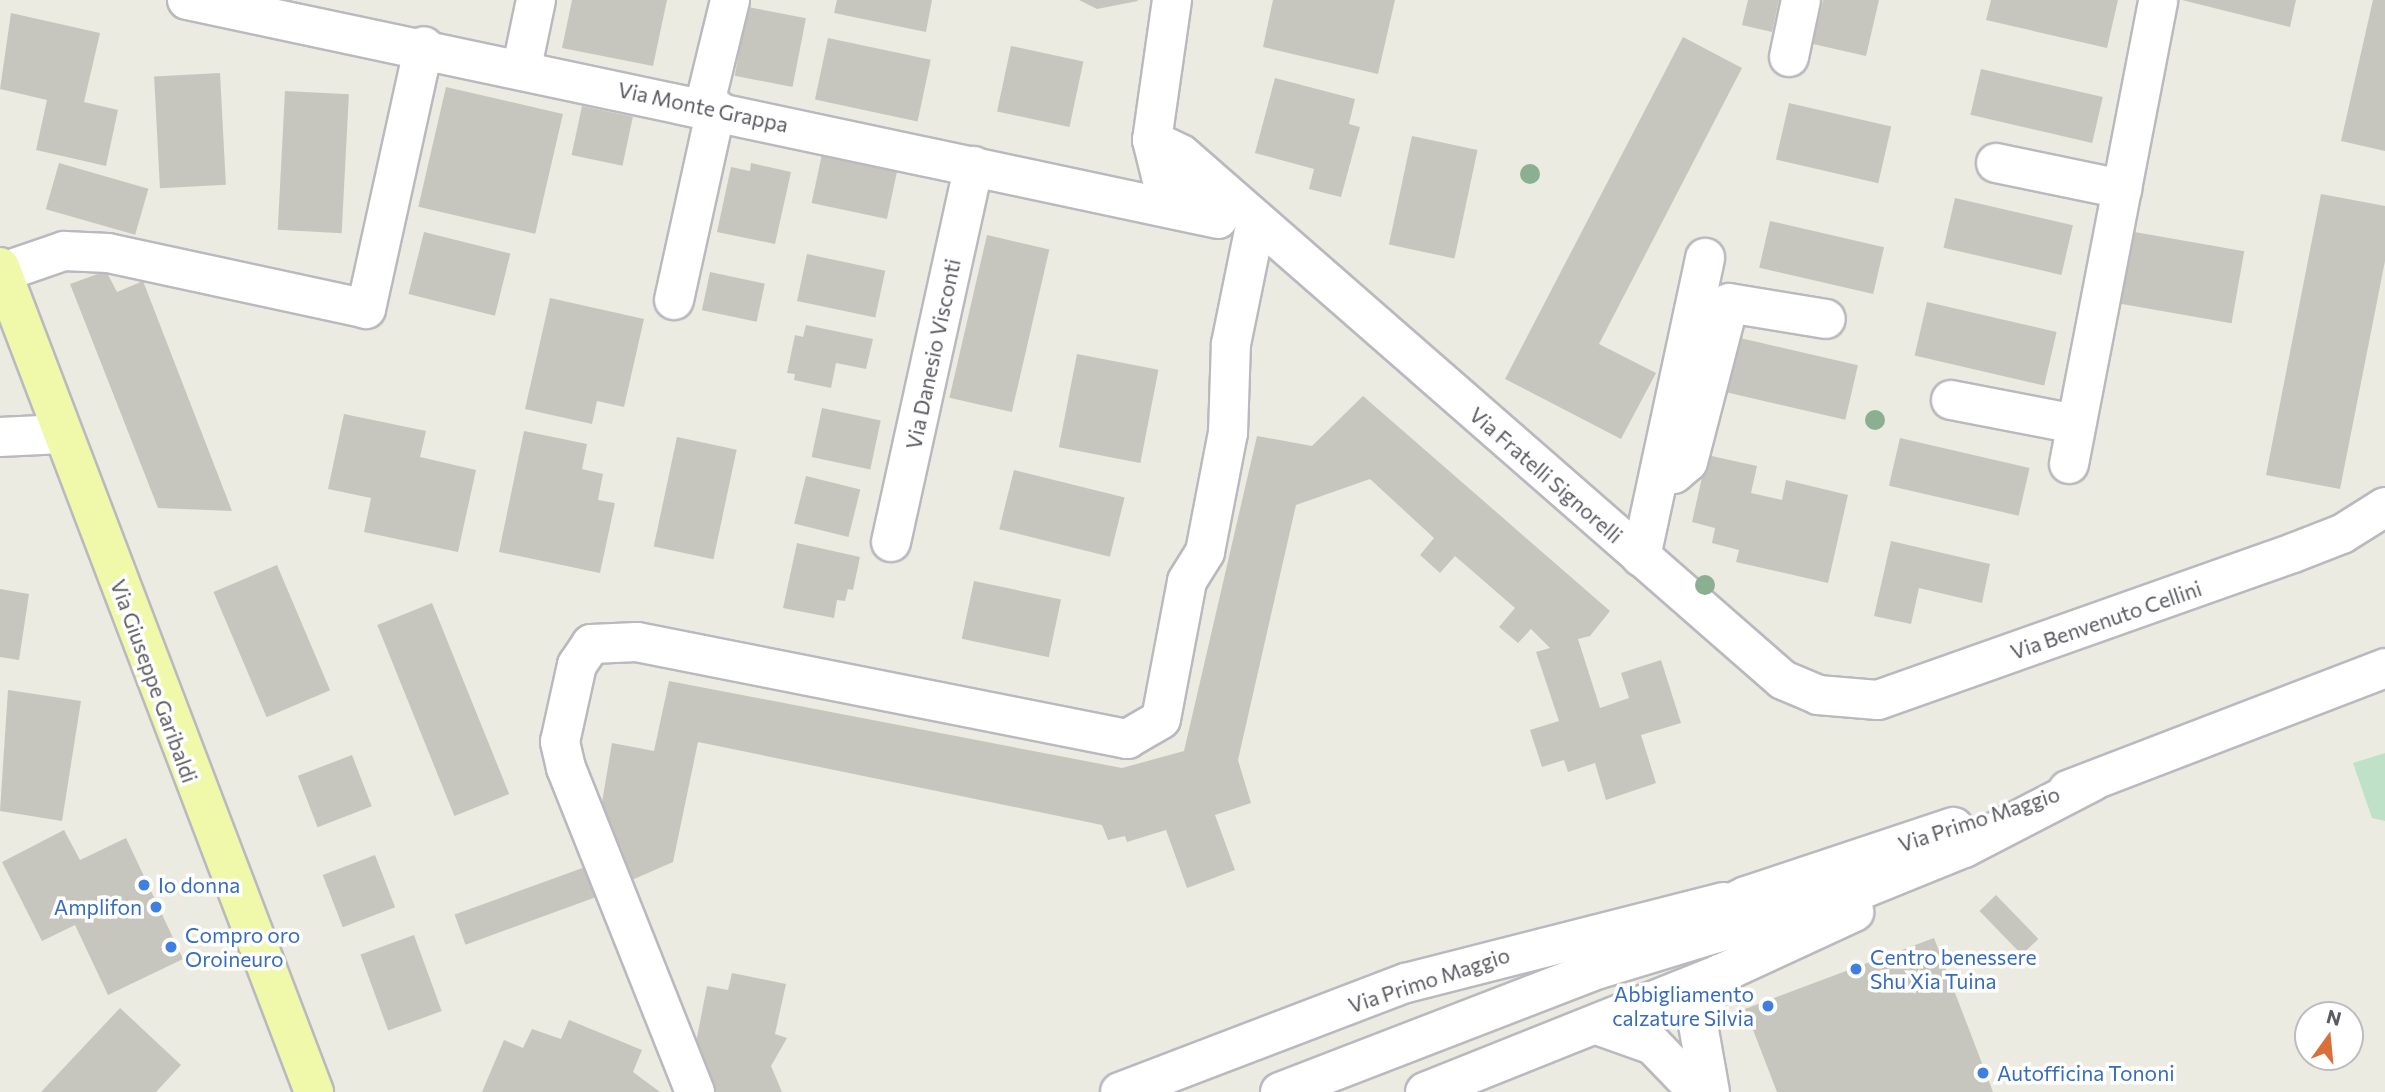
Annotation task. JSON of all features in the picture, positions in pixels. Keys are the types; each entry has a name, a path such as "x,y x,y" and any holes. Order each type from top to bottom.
{"main road":[{"name":"Via Giuseppe Garibaldi","path":"1,271 314,1092"}],"street":[{"name":"Via Monte Grappa","path":"187,0 257,5 424,46 1217,219"},
{"path":"522,67 536,0"},
{"path":"674,300 730,0"},
{"name":"Via Fratelli Signorelli","path":"1172,0 1152,140 1161,176 1217,219 1263,233"},
{"path":"1789,57 1801,0"},
{"path":"2069,464 2158,0"},
{"path":"1,271 64,251 98,252 366,309 424,46"},
{"name":"Via Fratelli Signorelli","path":"1152,140 1181,154 1263,233 1783,680 1818,695"},
{"path":"1996,163 2122,189"},
{"name":"Via Danesio Visconti","path":"891,542 974,166"},
{"path":"695,1092 566,768 560,742 577,665 591,644 637,642 1127,739 1161,719 1186,581 1208,539 1233,410 1231,344 1263,233"},
{"path":"1640,557 1705,258"},
{"path":"1658,477 1688,462 1728,303 1826,319"},
{"path":"1951,400 2076,424"},
{"path":"0,437 62,434"},
{"name":"Via Benvenuto Cellini","path":"1818,695 1878,700 2293,553 2342,534 2385,507"},
{"name":"Via Primo Maggio","path":"1120,1092 1406,983 1746,896 2092,782 2385,668"},
{"name":"Via Primo Maggio","path":"1280,1092 1599,969 1863,889 1935,860 2092,782"},
{"name":"Via Primo Maggio","path":"1425,1092 1720,974 1876,902 1935,860"},
{"name":"Via Primo Maggio","path":"1599,969 1746,896"},
{"path":"1710,1092 1697,1019 1720,974"},
{"path":"1597,1025 1653,1045 1698,1092"}],"green space":[{"path":"2385,753 2385,821 2372,818 2353,763"}],"building":[{"path":"572,0 667,0 653,66 562,48"},
{"path":"837,0 932,0 926,32 834,13"},
{"path":"1079,0 1137,0 1138,1 1097,9"},
{"path":"1273,0 1395,0 1378,74 1263,47"},
{"path":"1748,0 1779,0 1772,32 1742,25"},
{"path":"1823,0 1879,0 1866,56 1813,44"},
{"path":"1991,0 2118,0 2107,48 1986,20"},
{"path":"2182,0 2296,0 2290,27"},
{"path":"2373,0 2385,0 2385,151 2341,141"},
{"path":"748,7 806,18 793,87 735,76"},
{"path":"11,13 100,33 84,102 118,110 106,166 36,150 47,100 0,89"},
{"path":"1683,37 1742,68 1599,344 1656,373 1621,439 1505,379"},
{"path":"828,38 931,60 918,121 815,100"},
{"path":"1011,46 1083,61 1069,127 997,112"},
{"path":"1981,69 2103,97 2092,143 1970,115"},
{"path":"220,73 226,185 160,188 154,76"},
{"path":"1275,78 1355,99 1349,124 1360,127 1341,197 1309,189 1314,169 1255,153"},
{"path":"446,87 563,114 535,234 418,207"},
{"path":"285,91 349,94 342,233 278,230"},
{"path":"1789,103 1891,127 1878,183 1776,160"},
{"path":"582,106 633,117 622,166 572,155"},
{"path":"1412,136 1478,150 1454,259 1389,245"},
{"path":"822,154 897,170 887,219 812,203"},
{"path":"59,163 148,189 135,235 46,209"},
{"path":"751,163 791,172 775,244 717,232 731,167 750,171"},
{"path":"2321,194 2385,206 2385,261 2340,489 2266,475"},
{"path":"1955,198 2073,225 2061,275 1944,248"},
{"path":"1770,221 1884,247 1873,294 1759,268"},
{"path":"2129,231 2244,251 2232,323 2116,303"},
{"path":"424,232 510,254 495,316 409,294"},
{"path":"987,235 1049,249 1012,412 949,398"},
{"path":"807,254 885,271 875,318 797,301"},
{"path":"106,271 117,292 143,281 232,511 158,508 70,284"},
{"path":"710,272 765,284 757,322 702,310"},
{"path":"550,298 644,319 624,407 597,401 592,424 525,409"},
{"path":"1927,302 2057,332 2044,386 1915,356"},
{"path":"806,325 873,339 866,369 836,363 831,388 794,380 795,374 787,373 795,335 803,337"},
{"path":"1740,338 1858,365 1845,420 1727,393"},
{"path":"1077,354 1158,370 1140,463 1059,447"},
{"path":"1363,396 1610,611 1590,636 1578,639 1600,708 1629,698 1621,673 1661,660 1681,723 1641,735 1656,783 1606,800 1595,763 1568,772 1564,760 1542,767 1530,730 1559,721 1536,652 1550,648 1531,629 1518,643 1499,627 1515,608 1455,556 1440,573 1420,555 1434,538 1370,479 1296,505 1238,760 1251,803 1215,815 1235,870 1187,888 1166,830 1127,842 1125,836 1108,840 1102,825 698,742 673,862 625,883 599,820 612,743 654,751 669,681 1122,768 1184,751 1257,436 1312,446"},
{"path":"822,408 881,420 870,469 812,457"},
{"path":"344,414 426,431 420,457 476,470 458,552 364,532 371,498 328,489"},
{"path":"524,431 587,444 582,469 603,474 598,500 615,503 600,573 499,552"},
{"path":"677,437 737,450 713,559 654,547"},
{"path":"1900,438 2030,468 2019,516 1889,486"},
{"path":"1707,455 1757,466 1751,493 1782,500 1786,480 1848,495 1828,583 1736,562 1739,550 1712,543 1715,528 1692,522"},
{"path":"1014,470 1125,498 1110,557 999,529"},
{"path":"806,476 860,490 848,537 794,524"},
{"path":"1891,541 1990,564 1982,603 1919,588 1911,624 1874,616"},
{"path":"797,543 860,557 853,590 848,589 845,601 837,600 834,618 783,608"},
{"path":"277,565 330,690 267,717 213,592"},
{"path":"974,581 1061,600 1049,657 962,639"},
{"path":"0,589 29,594 19,660 0,657"},
{"path":"432,603 509,794 454,816 377,625"},
{"path":"8,690 81,701 62,821 0,811"},
{"path":"352,755 372,806 318,827 298,776"},
{"path":"64,830 80,860 126,838 183,959 108,995 75,925 42,941 2,862"},
{"path":"375,855 395,907 343,927 323,875"},
{"path":"588,866 599,896 466,945 455,915"},
{"path":"1996,895 2038,939 2022,955 1979,911"},
{"path":"414,935 442,1011 388,1031 360,954"},
{"path":"1934,938 1993,1092 1777,1092 1745,1009"},
{"path":"732,973 786,984 775,1034 787,1038 771,1066 782,1092 712,1092 694,1053 707,986 728,990"},
{"path":"120,1008 181,1065 156,1092 41,1092"},
{"path":"569,1020 642,1050 633,1072 660,1092 482,1092 504,1040 523,1048 532,1029 561,1039"}],"place":[{"name":"Io donna","path":"144,885"},
{"name":"Amplifon","path":"156,907"},
{"name":"Compro oro Oroineuro","path":"171,947"},
{"name":"Centro benessere Shu Xia Tuina","path":"1856,969"},
{"name":"Abbigliamento calzature Silvia","path":"1768,1006"},
{"name":"Autofficina Tononi","path":"1983,1073"}]}
